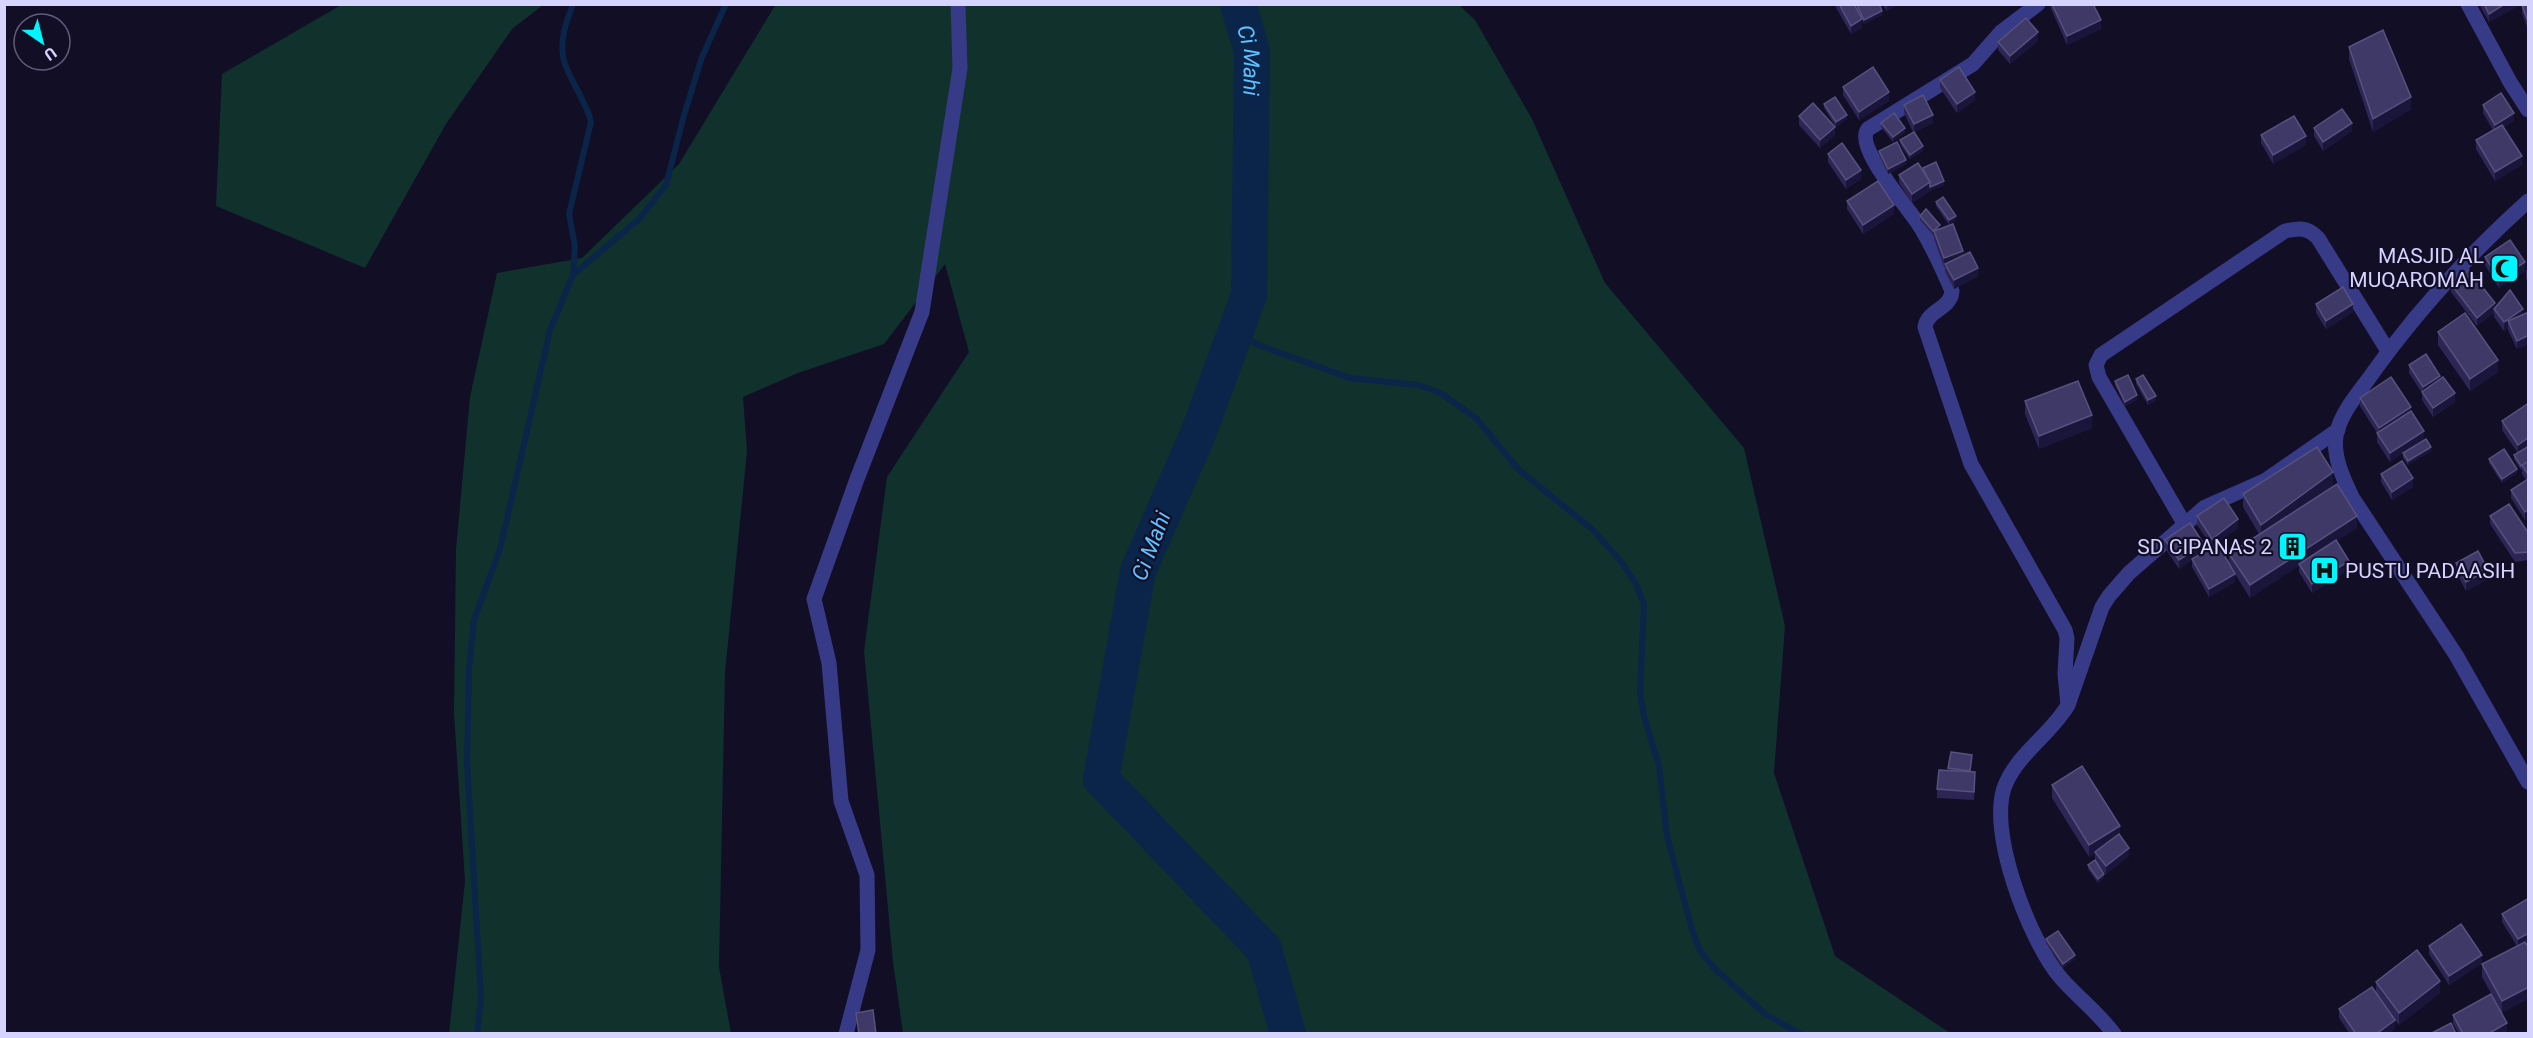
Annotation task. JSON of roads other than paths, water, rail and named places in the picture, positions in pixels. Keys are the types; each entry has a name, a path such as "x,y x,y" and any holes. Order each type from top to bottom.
{"street":[{"path":"846,1034 868,950 867,875 841,801 830,663 814,599 857,479 922,312 960,68 958,4"},
{"path":"2038,4 2001,32 1973,64 1868,129 1864,141 1884,177 1921,227 1952,291 1948,303 1927,319 1925,327 1971,464 2065,630 2068,705"},
{"path":"2468,4 2510,82 2529,110"},
{"path":"2529,201 2490,236 2435,292 2388,351 2346,411 2338,430 2337,455 2343,478 2352,497 2456,655 2529,782"},
{"path":"2185,525 2099,377 2096,365 2101,355 2285,231 2299,228 2311,232 2318,238 2388,351"},
{"path":"2114,1034 2100,1015 2061,978 2043,949 2008,869 2001,827 2001,800 2006,782 2013,770 2060,719 2068,705 2102,608 2129,573 2205,507 2266,480 2338,430"}],"waterway":[{"path":"573,4 563,36 563,56 591,122 569,214 575,246 573,275"},
{"path":"477,1034 481,997 467,763 469,669 474,620 500,549 550,330 573,275 639,219 666,185 702,57 726,4"},
{"name":"Ci Mahi","path":"1238,4 1252,51 1249,295 1198,434 1138,571 1101,779 1264,949 1288,1034"},
{"path":"1235,333 1261,346 1350,378 1418,385 1439,392 1476,418 1518,469 1593,530 1620,560 1635,582 1644,604 1640,693 1644,716 1659,766 1667,836 1692,930 1700,951 1714,968 1765,1014 1801,1034"}],"place":[{"name":"MASJID AL MUQAROMAH","path":"2505,268"},
{"name":"SD CIPANAS 2","path":"2293,547"},
{"name":"PUSTU PADAASIH","path":"2324,571"}]}
